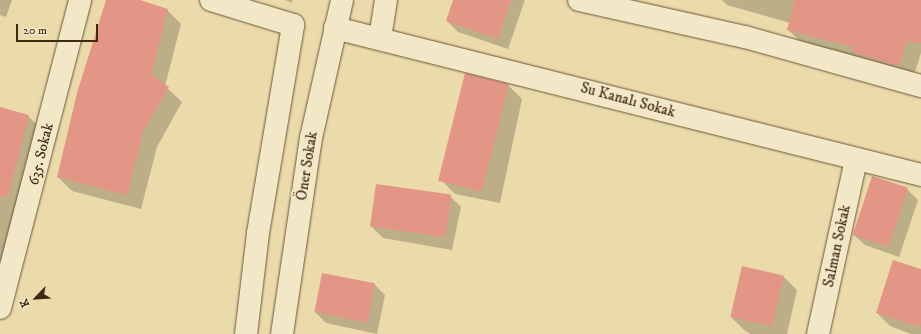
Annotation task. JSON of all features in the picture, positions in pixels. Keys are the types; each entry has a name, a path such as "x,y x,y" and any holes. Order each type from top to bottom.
{"street":[{"name":"635. Sokak","path":"0,308 80,0"},
{"path":"211,0 293,26 258,234 246,334"},
{"name":"Öner Sokak","path":"282,334 311,138 342,0"},
{"path":"380,38 386,0"},
{"path":"580,0 745,37 921,86"},
{"name":"Su Kanalı Sokak","path":"335,28 921,174"},
{"name":"Salman Sokak","path":"818,334 856,159"}],"building":[{"path":"106,0 140,0 168,9 151,75 169,87 143,132 127,195 57,177 77,93"},
{"path":"453,0 511,0 498,39 446,21"},
{"path":"795,0 921,0 921,44 907,40 899,66 852,52 853,47 787,30"},
{"path":"465,73 509,84 482,192 438,181"},
{"path":"0,107 29,115 8,197 0,196"},
{"path":"872,176 908,188 889,247 853,235"},
{"path":"376,184 451,195 445,237 370,227"},
{"path":"893,260 921,269 921,327 876,313"},
{"path":"742,266 784,276 772,326 730,317"},
{"path":"322,273 375,283 367,323 314,312"}]}
